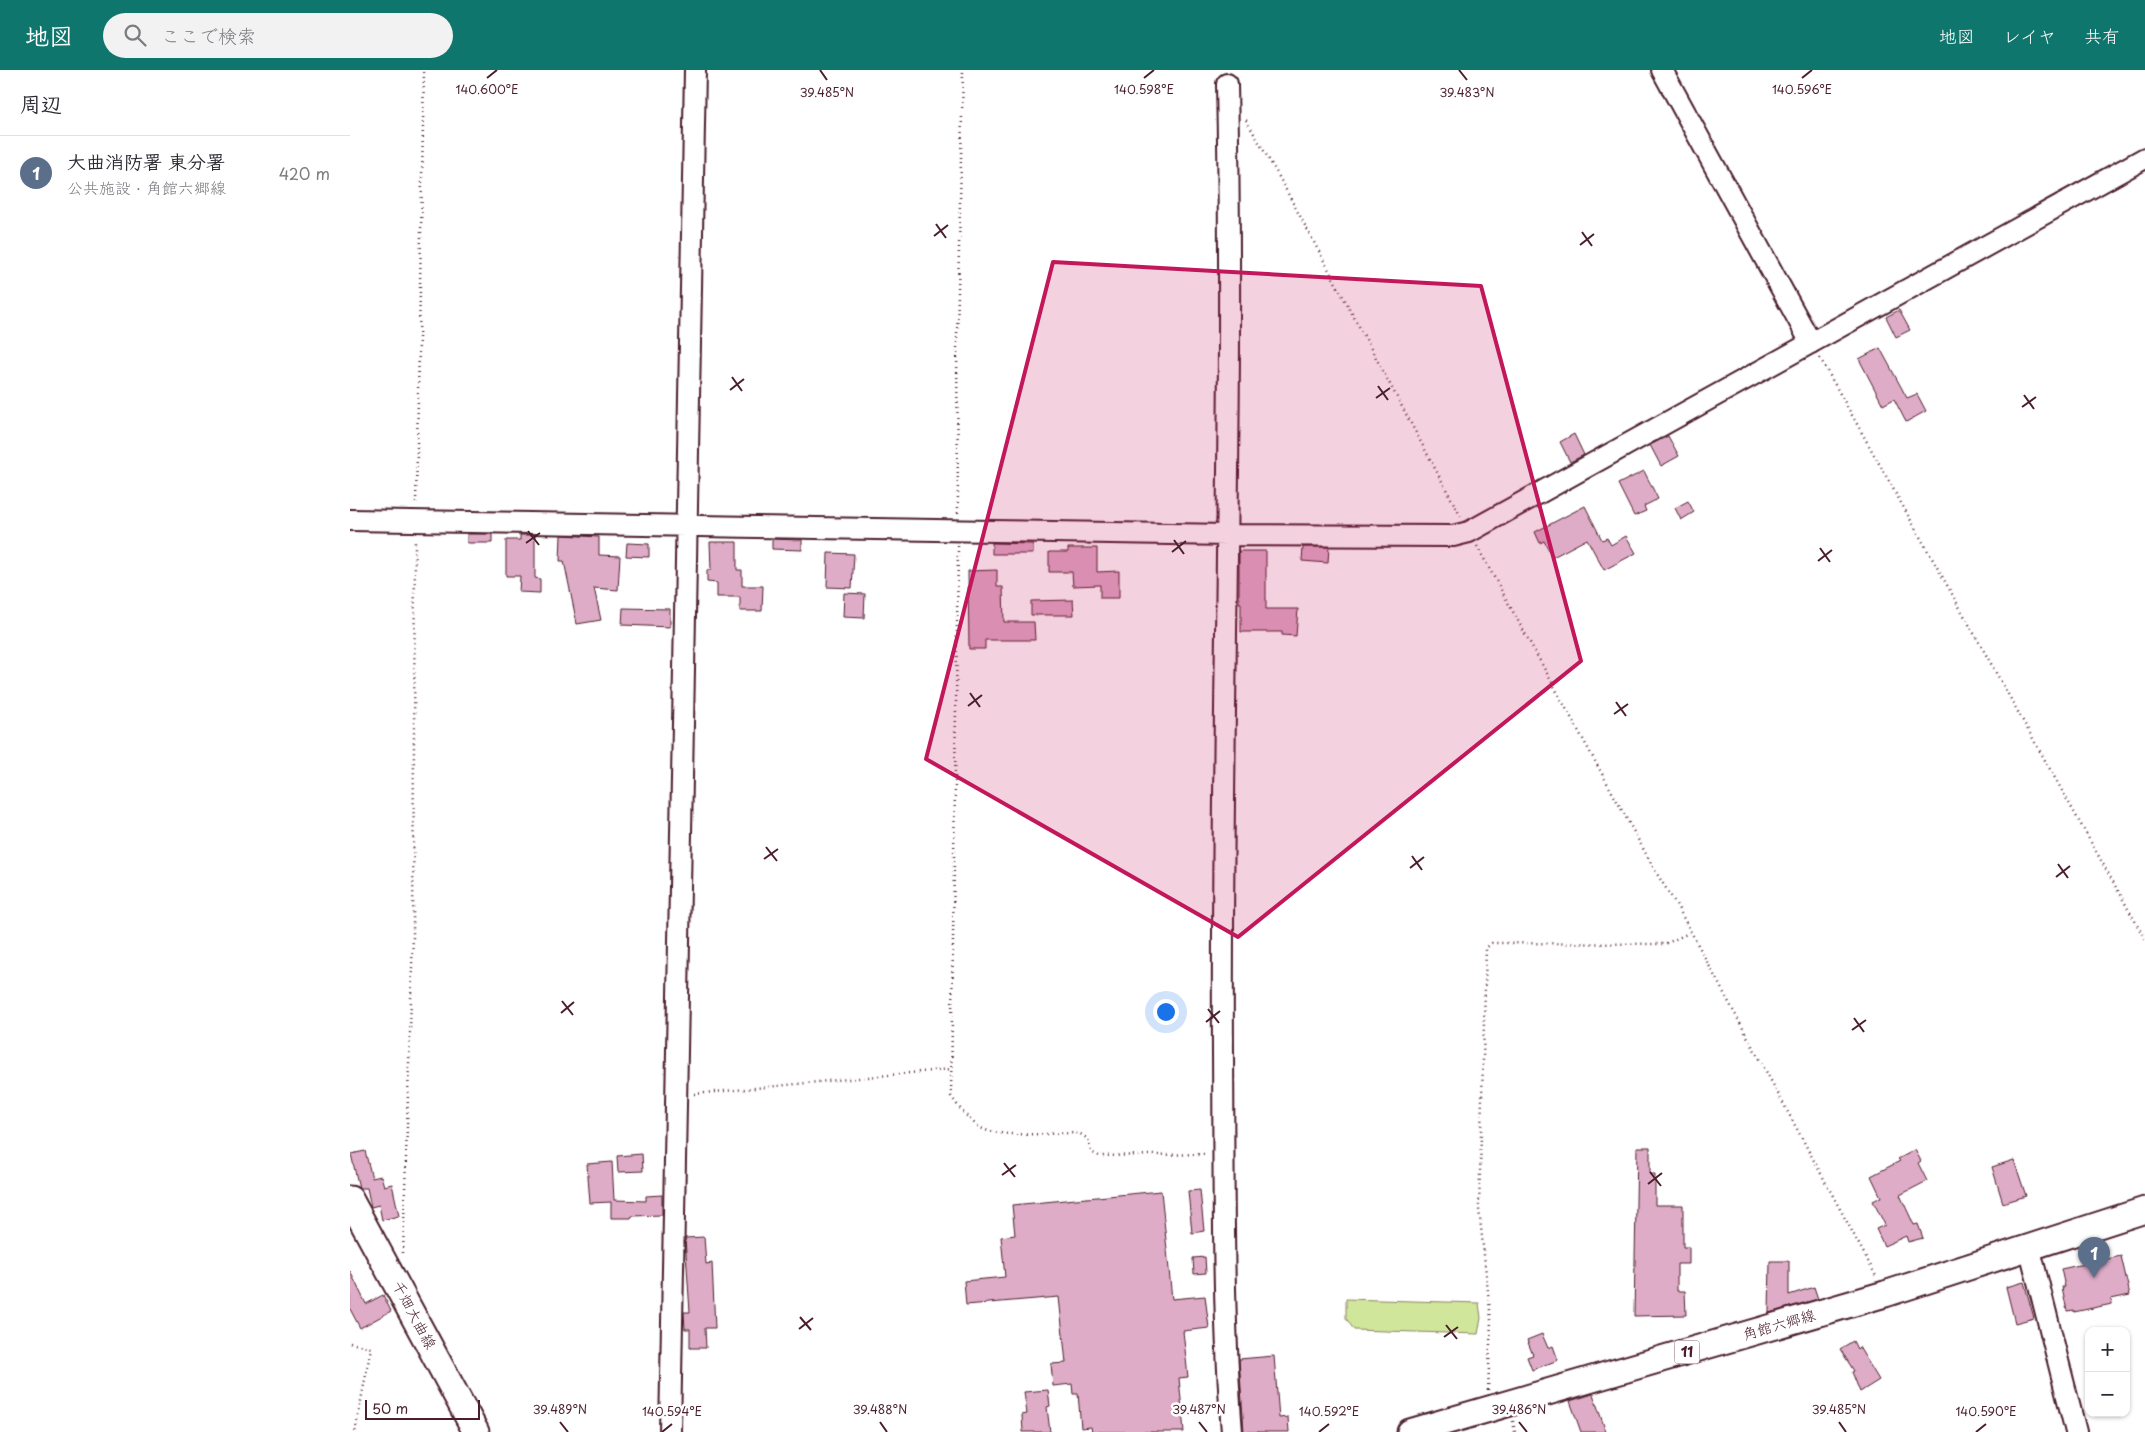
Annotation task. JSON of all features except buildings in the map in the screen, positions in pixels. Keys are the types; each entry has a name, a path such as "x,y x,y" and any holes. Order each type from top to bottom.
{"main road":[{"name":"千畑大曲線","path":"350,1200 357,1228 476,1432"},
{"name":"角館六郷線","path":"1410,1432 1885,1294 2145,1210"}],"street":[{"path":"670,1432 695,70"},
{"path":"1662,70 1811,342"},
{"path":"1228,84 1230,199 1228,535 1222,932 1223,1154 1229,1389 1232,1432"},
{"path":"350,520 686,524 1228,535 1435,537 1469,532 2145,158"},
{"path":"2029,1246 2076,1432"}],"path":[{"path":"402,1262 413,936 415,522 424,70"},
{"path":"963,70 957,336 958,530 951,1096 960,1110 984,1129 1002,1133 1079,1133 1088,1139 1091,1152 1099,1156 1223,1154"},
{"path":"1245,118 1278,175 1469,532 1691,931 1885,1294"},
{"path":"1811,342 2145,939"},
{"path":"1488,1408 1491,1320 1479,1209 1486,948 1492,943 1665,944 1691,931"},
{"path":"676,1095 952,1069"},
{"path":"350,1343 370,1348 355,1432"}],"highlighted area":[{"path":"1053,262 1481,286 1581,661 1238,937 926,759"}],"green space":[{"path":"1346,1299 1479,1303 1481,1318 1478,1334 1354,1330 1346,1318"}],"place":[{"name":"大曲消防署 東分署","path":"2094,1278"}]}
